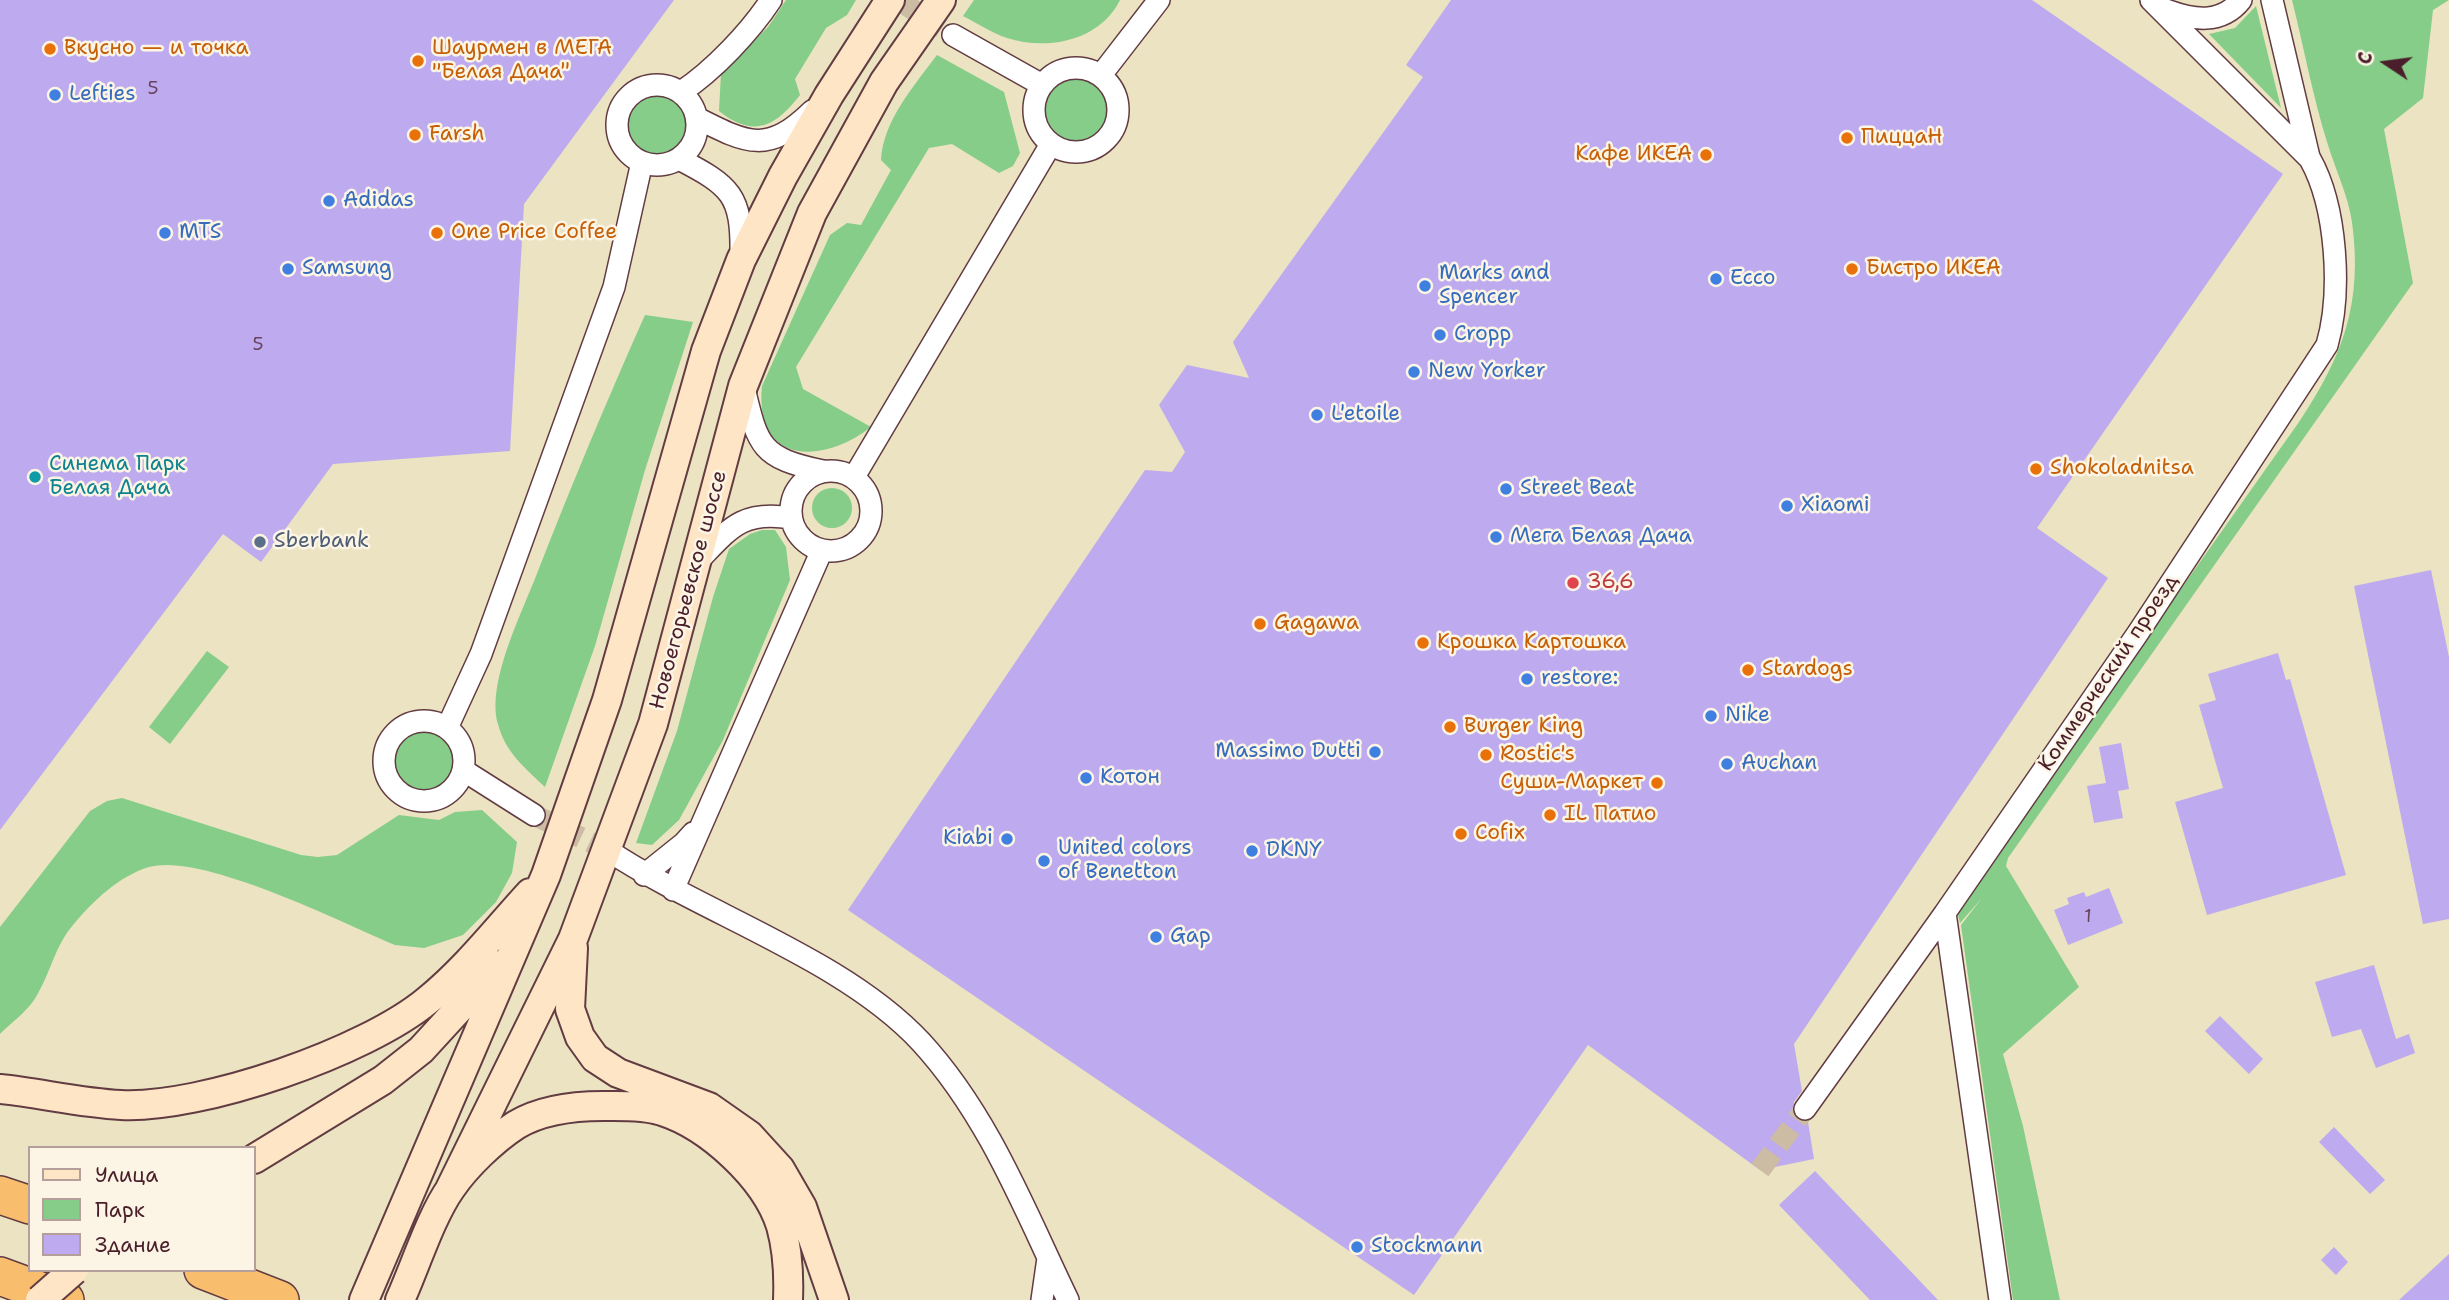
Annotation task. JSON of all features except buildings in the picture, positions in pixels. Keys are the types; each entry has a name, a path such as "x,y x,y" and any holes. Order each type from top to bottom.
{"highway":[{"path":"0,1195 28,1204"},
{"path":"207,1272 280,1300"},
{"path":"0,1276 65,1300"}],"main road":[{"path":"364,1300 421,1173 546,875 607,700 706,351 741,260 783,176 829,94 890,0"},
{"name":"Новоегорьевское шоссе","path":"400,1300 450,1189 573,939 653,724 743,386 812,213 884,82 941,0"},
{"path":"0,1088 121,1105 164,1103 254,1083 344,1048 426,1002 459,971 546,875"},
{"path":"573,939 570,1009 580,1037 595,1058 618,1073 709,1107 749,1135 780,1169 802,1207 834,1300"},
{"path":"256,1158 383,1080 429,1042 513,950"},
{"path":"450,1189 492,1144 517,1125 542,1114 578,1106 618,1106 662,1111 699,1130 735,1157 760,1184 780,1224 789,1264 788,1300"},
{"path":"40,1300 72,1272"}],"street":[{"path":"681,92 701,79 748,31 771,0"},
{"path":"1101,75 1159,0"},
{"path":"2156,4 2202,20 2219,16 2241,0"},
{"path":"2272,0 2310,159"},
{"name":"Коммерческий проезд","path":"1805,1109 1945,913 2138,633 2327,345 2334,323 2334,258 2323,197 2310,159 2156,4"},
{"path":"953,35 1042,85"},
{"path":"1069,68 1086,69 1101,75 1112,88 1118,104 1117,121 1110,136 1098,146 1082,152 1066,151 1051,144 1041,132 1035,117 1035,100 1042,85 1054,74 1069,68"},
{"path":"650,85 666,85 681,92 691,103 697,118 697,134 689,149 679,159 664,164 642,162 623,146 618,132 618,116 625,101 636,90 650,85"},
{"path":"697,118 739,139 761,141 792,131 829,94"},
{"path":"854,477 1051,144"},
{"path":"679,159 728,188 742,221 741,260"},
{"path":"447,728 481,654 614,287 642,162"},
{"path":"743,386 761,443 774,457 823,471 839,471 854,477 864,488 870,501 871,516 866,530 847,547 822,550 808,544 797,533 791,518 791,503 797,488 808,477 823,471"},
{"path":"698,561 725,533 744,520 766,514 791,518"},
{"path":"673,890 700,823 822,550"},
{"path":"419,721 434,722 447,728 458,739 464,754 463,770 456,785 444,796 428,801 412,800 397,792 387,779 383,764 385,748 393,734 405,725 419,721"},
{"path":"463,770 534,815"},
{"path":"644,874 684,844 700,823"},
{"path":"609,851 644,874 785,947 849,985 920,1041 951,1079 1006,1166 1068,1300"},
{"path":"1945,913 2000,1300"},
{"path":"1042,1300 1048,1258"}],"green space":[{"path":"786,0 856,0 847,15 826,28 795,79 800,95 791,106 782,115 764,125 743,125 719,111 721,73 768,27"},
{"path":"974,0 1120,0 1100,25 1086,33 1071,39 1039,43 1007,38 963,16"},
{"path":"2292,0 2449,0 2433,10 2423,98 2384,129 2413,283 2008,858 2006,866 2079,987 2003,1054 2023,1126 2060,1300 2013,1300 1961,925 1982,898 1960,923 1956,907 2299,422 2338,351 2352,303 2355,278 2352,222 2318,109"},
{"path":"2256,6 2281,108 2209,34 2235,28"},
{"path":"937,55 1004,92 1020,153 1013,166 999,173 952,144 929,148 796,367 803,389 871,427 832,448 813,452 795,450 780,444 769,431 762,412 762,386 830,235 847,223 861,225 891,170 881,160 887,132 901,104"},
{"path":"1076,77 1094,83 1102,91 1108,109 1102,127 1094,135 1076,141 1058,135 1050,127 1044,109 1050,91 1058,83"},
{"path":"658,93 670,95 680,102 687,112 687,136 680,146 670,153 658,155 646,153 636,146 629,136 627,124 629,112 636,102 646,95"},
{"path":"645,315 693,322 645,470 595,646 545,787 517,759 501,734 496,707 501,668 590,442"},
{"path":"832,488 840,489 846,494 851,500 851,516 846,522 840,527 832,528 824,527 818,522 813,516 812,508 813,500 818,494 824,489"},
{"path":"775,530 786,547 790,580 723,740 679,820 652,845 636,843 677,731 713,597 729,549 750,534"},
{"path":"207,651 229,667 170,744 149,727"},
{"path":"424,729 446,738 455,760 446,782 424,791 402,782 393,760 402,738"},
{"path":"122,798 301,855 318,857 337,855 399,815 439,820 455,812 482,810 517,842 512,873 496,902 463,935 424,948 395,945 271,892 202,870 172,865 138,871 107,890 73,925 61,943 34,1000 0,1034 0,927 90,811 107,801"}],"tunnel":[{"path":"898,0 953,35"},
{"path":"534,815 609,851"},
{"path":"1760,1170 1805,1109"}],"place":[{"name":"Вкусно — и точка","path":"50,49"},
{"name":"Шаурмен в МЕГА \"Белая Дача\"","path":"418,61"},
{"name":"Lefties","path":"55,95"},
{"name":"Farsh","path":"415,135"},
{"name":"ПиццаН","path":"1847,138"},
{"name":"Кафе ИКЕА","path":"1706,155"},
{"name":"Adidas","path":"329,201"},
{"name":"MTS","path":"165,233"},
{"name":"One Price Coffee","path":"437,233"},
{"name":"Samsung","path":"288,269"},
{"name":"Бистро ИКЕА","path":"1852,269"},
{"name":"Ecco","path":"1716,279"},
{"name":"Marks and Spencer","path":"1425,286"},
{"name":"Cropp","path":"1440,335"},
{"name":"New Yorker","path":"1414,372"},
{"name":"L'etoile","path":"1317,415"},
{"name":"Shokoladnitsa","path":"2036,469"},
{"name":"Синема Парк Белая Дача","path":"35,477"},
{"name":"Street Beat","path":"1506,489"},
{"name":"Xiaomi","path":"1787,506"},
{"name":"Мега Белая Дача","path":"1496,537"},
{"name":"Sberbank","path":"260,542"},
{"name":"36,6","path":"1573,583"},
{"name":"Gagawa","path":"1260,624"},
{"name":"Крошка Картошка","path":"1423,643"},
{"name":"Stardogs","path":"1748,670"},
{"name":"restore:","path":"1527,679"},
{"name":"Nike","path":"1711,716"},
{"name":"Burger King","path":"1450,727"},
{"name":"Massimo Dutti","path":"1375,752"},
{"name":"Rostic's","path":"1486,755"},
{"name":"Auchan","path":"1727,764"},
{"name":"Котон","path":"1086,778"},
{"name":"Суши-Маркет","path":"1657,783"},
{"name":"IL Патио","path":"1550,815"},
{"name":"Cofix","path":"1461,834"},
{"name":"Kiabi","path":"1007,839"},
{"name":"DKNY","path":"1252,851"},
{"name":"United colors of Benetton","path":"1044,861"},
{"name":"Gap","path":"1156,937"},
{"name":"Stockmann","path":"1357,1247"}]}
